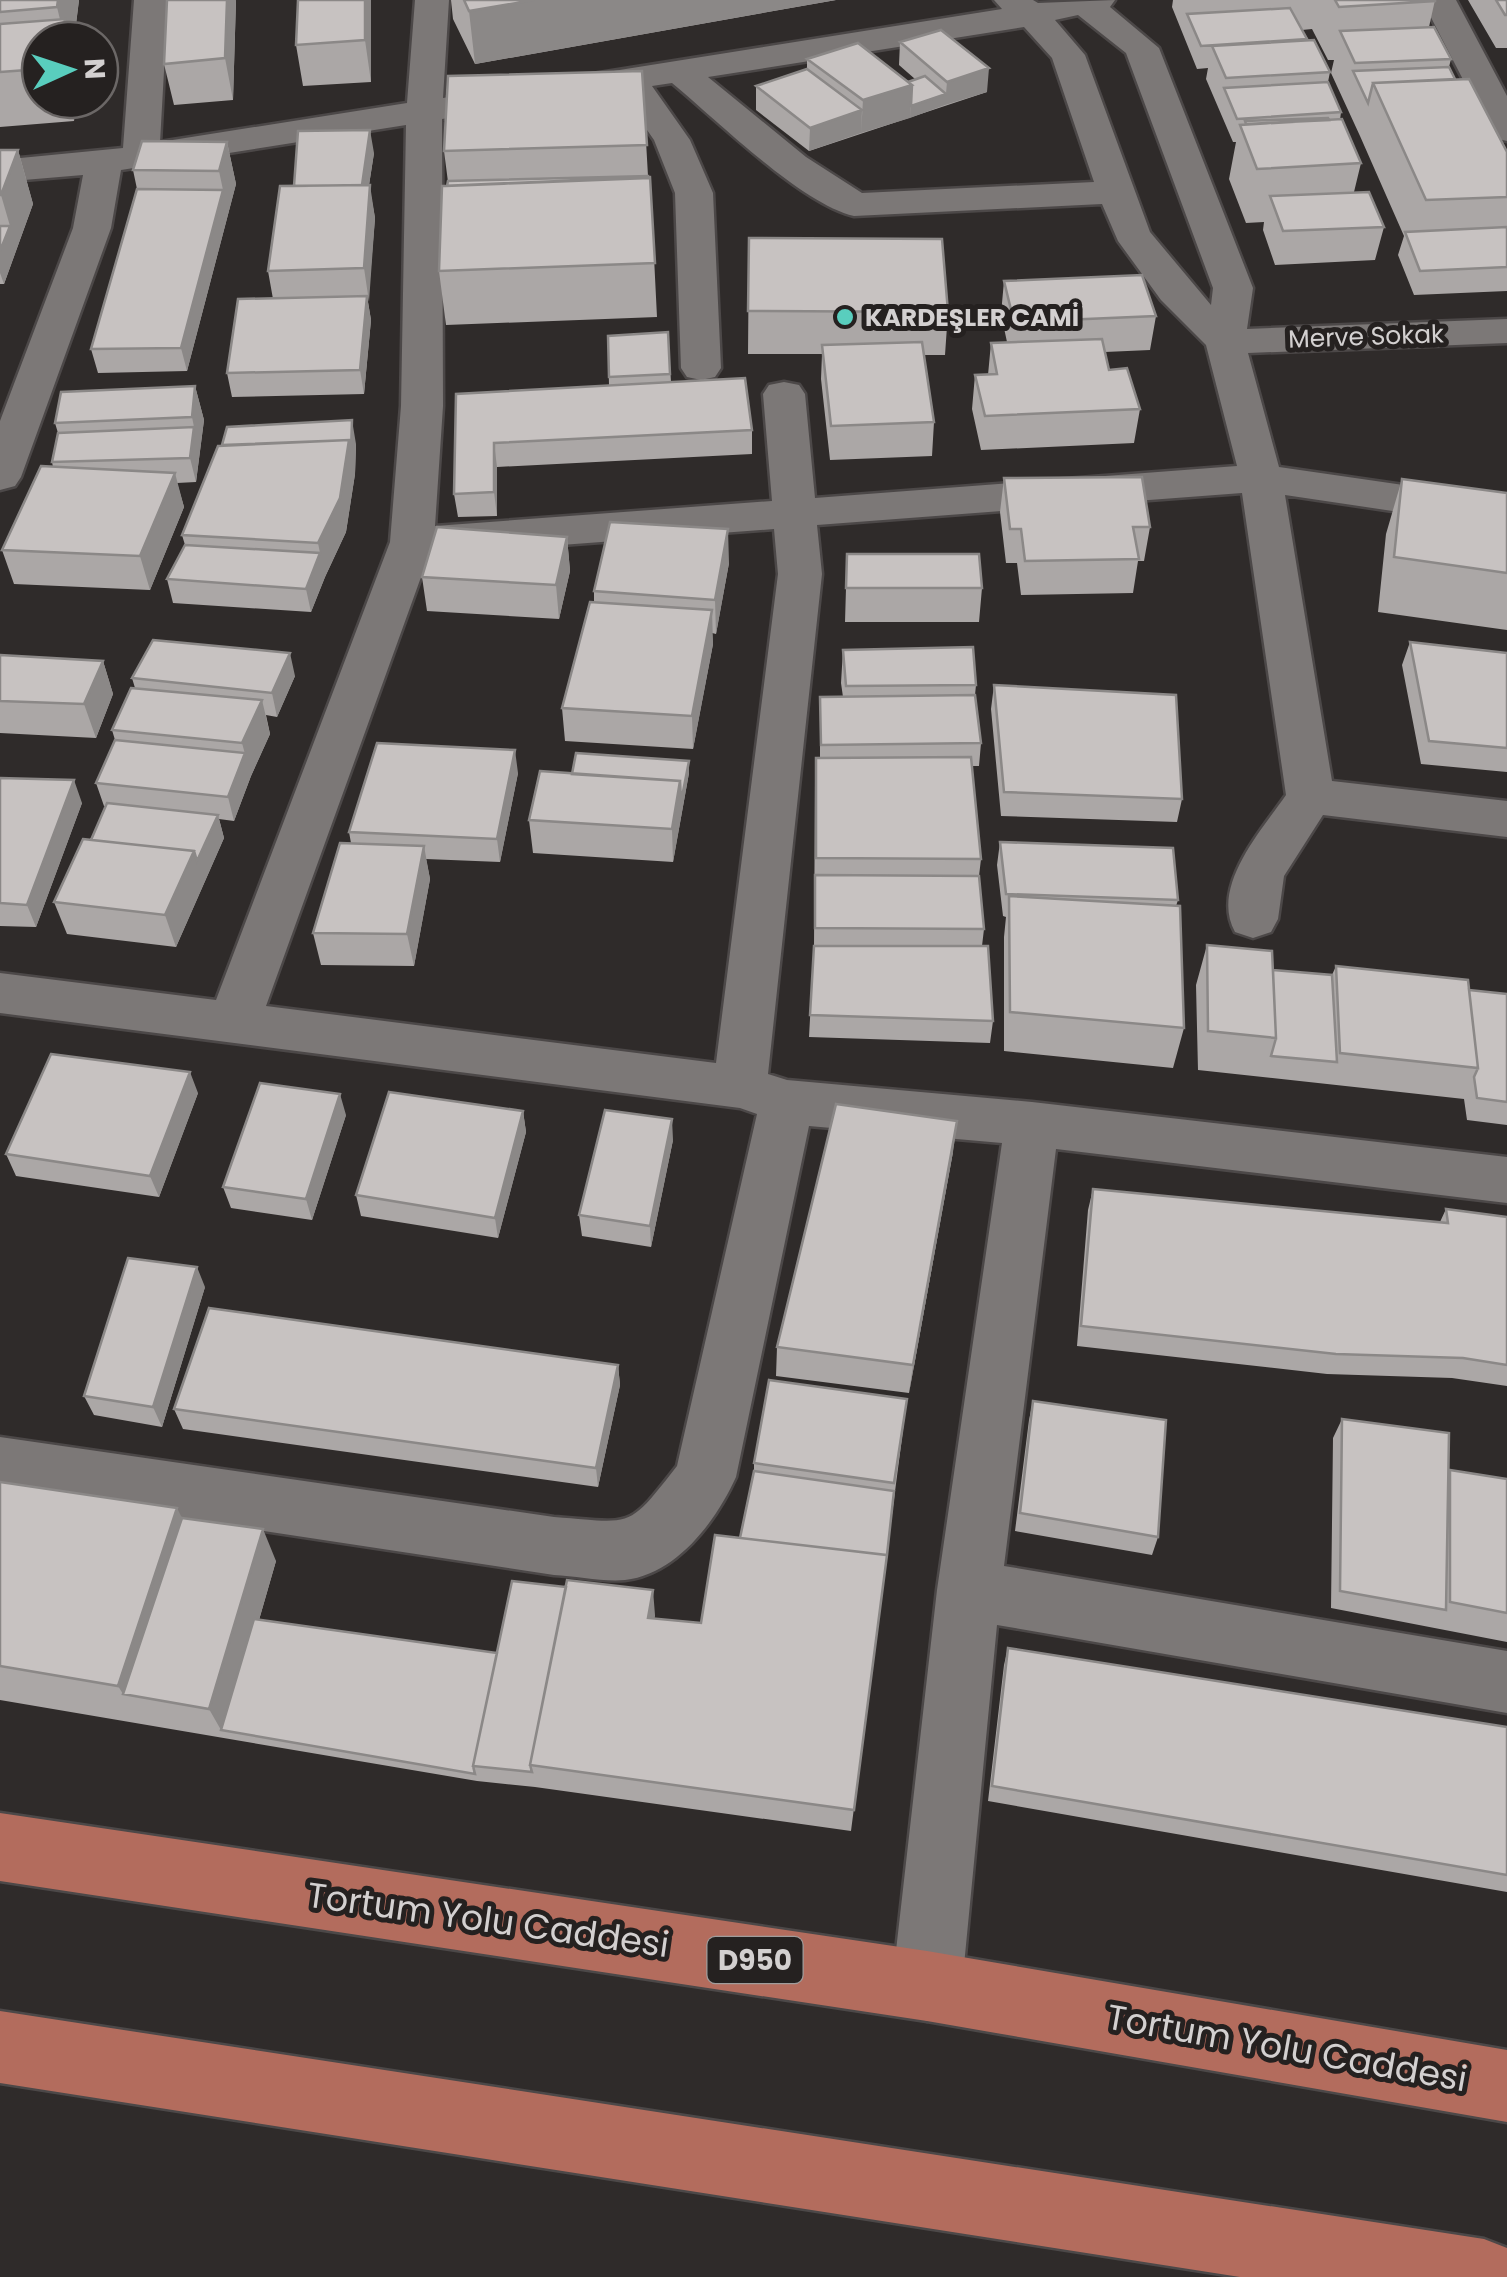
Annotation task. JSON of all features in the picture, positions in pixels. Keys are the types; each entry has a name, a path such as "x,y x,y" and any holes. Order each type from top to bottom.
{"highway":[{"name":"Tortum Yolu Caddesi","path":"0,1847 927,1986 1507,2086"},
{"path":"0,2047 1484,2277"}],"street":[{"path":"0,477 92,228 122,158 151,0"},
{"path":"235,1020 412,542 422,406 424,113 432,0"},
{"path":"1439,0 1507,130"},
{"path":"0,171 122,158 424,113 681,72 1022,8 1088,2 1142,48 1233,288 1225,342 1261,478 1310,796 1258,874 1253,918"},
{"path":"1022,8 1068,56 1130,233 1175,292 1225,342"},
{"path":"681,72 792,165 854,204 1117,192"},
{"path":"630,80 672,140 694,193 701,368"},
{"name":"Merve Sokak","path":"1225,342 1507,330"},
{"path":"0,1464 554,1546 626,1551 662,1532 705,1477 763,1095 800,574 784,394"},
{"path":"412,542 1261,478 1507,514"},
{"path":"1310,796 1507,819"},
{"path":"0,993 235,1020 763,1095 1507,1180"},
{"path":"927,1986 969,1590 1032,1124"},
{"path":"969,1590 1507,1682"}],"building":[{"path":"0,0 58,0 57,7 0,12"},
{"path":"167,0 227,0 225,58 164,64"},
{"path":"298,0 365,0 365,40 296,45"},
{"path":"464,0 534,0 469,11"},
{"path":"1335,0 1435,0 1435,1 1339,7"},
{"path":"1496,0 1507,0 1507,15 1505,15"},
{"path":"1290,8 1307,39 1201,46 1187,14"},
{"path":"20,22 20,70 0,72 0,24"},
{"path":"1434,27 1451,59 1355,63 1340,31"},
{"path":"941,30 989,68 947,82 900,42"},
{"path":"1314,40 1330,72 1226,78 1212,46"},
{"path":"858,43 912,85 863,100 807,59"},
{"path":"1449,67 1455,79 1373,83 1368,103 1353,71"},
{"path":"807,69 862,110 810,128 756,86"},
{"path":"642,71 647,145 444,151 448,76"},
{"path":"925,76 946,94 911,106 912,85 908,82"},
{"path":"1469,79 1507,152 1507,197 1426,200 1373,83"},
{"path":"1328,82 1341,112 1237,119 1224,88"},
{"path":"1328,118 1246,124 1245,121"},
{"path":"1342,119 1361,163 1257,169 1240,125"},
{"path":"370,130 362,185 294,186 298,131"},
{"path":"142,141 227,142 219,171 133,170"},
{"path":"0,150 18,150 1,195 0,195"},
{"path":"650,177 655,263 439,271 442,186"},
{"path":"648,178 447,186 448,181"},
{"path":"370,185 364,268 268,271 280,186"},
{"path":"137,189 223,190 181,348 91,349"},
{"path":"1369,192 1384,227 1283,231 1270,196"},
{"path":"0,226 10,226 0,251"},
{"path":"1507,227 1507,267 1420,271 1405,232"},
{"path":"749,238 942,239 948,312 748,311"},
{"path":"1142,275 1156,316 1014,322 1004,281"},
{"path":"367,296 360,370 227,373 238,299"},
{"path":"668,332 670,374 609,377 608,336"},
{"path":"1102,339 1109,370 1127,368 1140,409 985,416 975,375 997,374 991,343"},
{"path":"922,342 934,422 831,426 822,345"},
{"path":"745,378 752,430 494,443 494,492 454,494 456,394"},
{"path":"195,386 192,417 55,423 61,392"},
{"path":"352,420 351,451 349,440 222,445 227,427"},
{"path":"194,427 190,458 52,462 58,433"},
{"path":"349,440 340,498 318,543 182,535 218,446"},
{"path":"41,466 175,473 140,556 2,550"},
{"path":"1142,477 1150,527 1133,527 1139,559 1025,561 1021,529 1010,529 1004,478"},
{"path":"1402,479 1507,493 1507,573 1394,557"},
{"path":"610,522 728,529 715,600 594,591"},
{"path":"437,527 567,537 556,585 422,577"},
{"path":"185,545 320,553 306,589 167,579"},
{"path":"847,554 979,554 982,588 846,588"},
{"path":"590,602 712,610 692,716 562,708"},
{"path":"153,640 290,653 272,693 132,678"},
{"path":"1410,642 1507,653 1507,748 1429,741"},
{"path":"973,647 976,685 846,686 843,650"},
{"path":"0,655 103,661 84,704 0,701"},
{"path":"994,685 1176,695 1182,799 1004,792"},
{"path":"131,688 262,700 242,743 112,730"},
{"path":"975,695 981,743 821,745 820,697"},
{"path":"115,740 245,753 228,797 96,783"},
{"path":"377,743 515,750 497,839 349,832"},
{"path":"576,753 689,761 681,802 680,781 572,774"},
{"path":"971,757 981,859 816,858 816,758"},
{"path":"540,771 680,781 672,829 529,820"},
{"path":"0,778 74,780 27,905 0,903"},
{"path":"107,803 218,815 197,861 194,851 91,840"},
{"path":"83,839 194,851 165,915 54,902"},
{"path":"1000,842 1173,848 1178,900 1006,894"},
{"path":"340,843 424,846 407,934 313,933"},
{"path":"815,875 979,876 984,929 815,928"},
{"path":"1009,896 1180,906 1184,1028 1010,1012"},
{"path":"1207,945 1272,951 1276,1038 1208,1031"},
{"path":"814,946 988,946 993,1021 810,1015"},
{"path":"1336,966 1468,980 1478,1068 1340,1053"},
{"path":"1273,970 1332,975 1337,1062 1271,1056 1276,1038"},
{"path":"1469,990 1507,994 1507,1102 1477,1098 1474,1077 1478,1068"},
{"path":"51,1054 190,1072 150,1176 6,1154"},
{"path":"260,1083 340,1094 306,1199 223,1187"},
{"path":"389,1092 523,1111 495,1218 356,1195"},
{"path":"836,1104 957,1121 913,1365 777,1347"},
{"path":"605,1110 672,1119 650,1226 579,1215"},
{"path":"1093,1189 1448,1223 1446,1209 1507,1217 1507,1365 1463,1358 1336,1354 1081,1326"},
{"path":"128,1258 197,1267 153,1407 84,1396"},
{"path":"209,1308 618,1365 596,1468 174,1409"},
{"path":"769,1380 907,1399 894,1483 754,1463"},
{"path":"1033,1401 1166,1420 1158,1537 1020,1513"},
{"path":"1342,1419 1449,1433 1446,1610 1340,1591"},
{"path":"1450,1470 1507,1479 1507,1613 1450,1602"},
{"path":"754,1471 894,1491 887,1555 740,1538"},
{"path":"0,1482 177,1508 118,1686 0,1666"},
{"path":"182,1518 263,1529 209,1709 123,1694"},
{"path":"715,1535 887,1555 854,1810 530,1765 567,1580 653,1590 648,1618 701,1623"},
{"path":"512,1581 566,1587 530,1765 532,1772 473,1766"},
{"path":"254,1619 497,1653 473,1766 475,1774 221,1730"},
{"path":"1008,1648 1507,1727 1507,1875 992,1786"}],"place":[{"name":"KARDEŞLER CAMİ","path":"845,317"}]}
